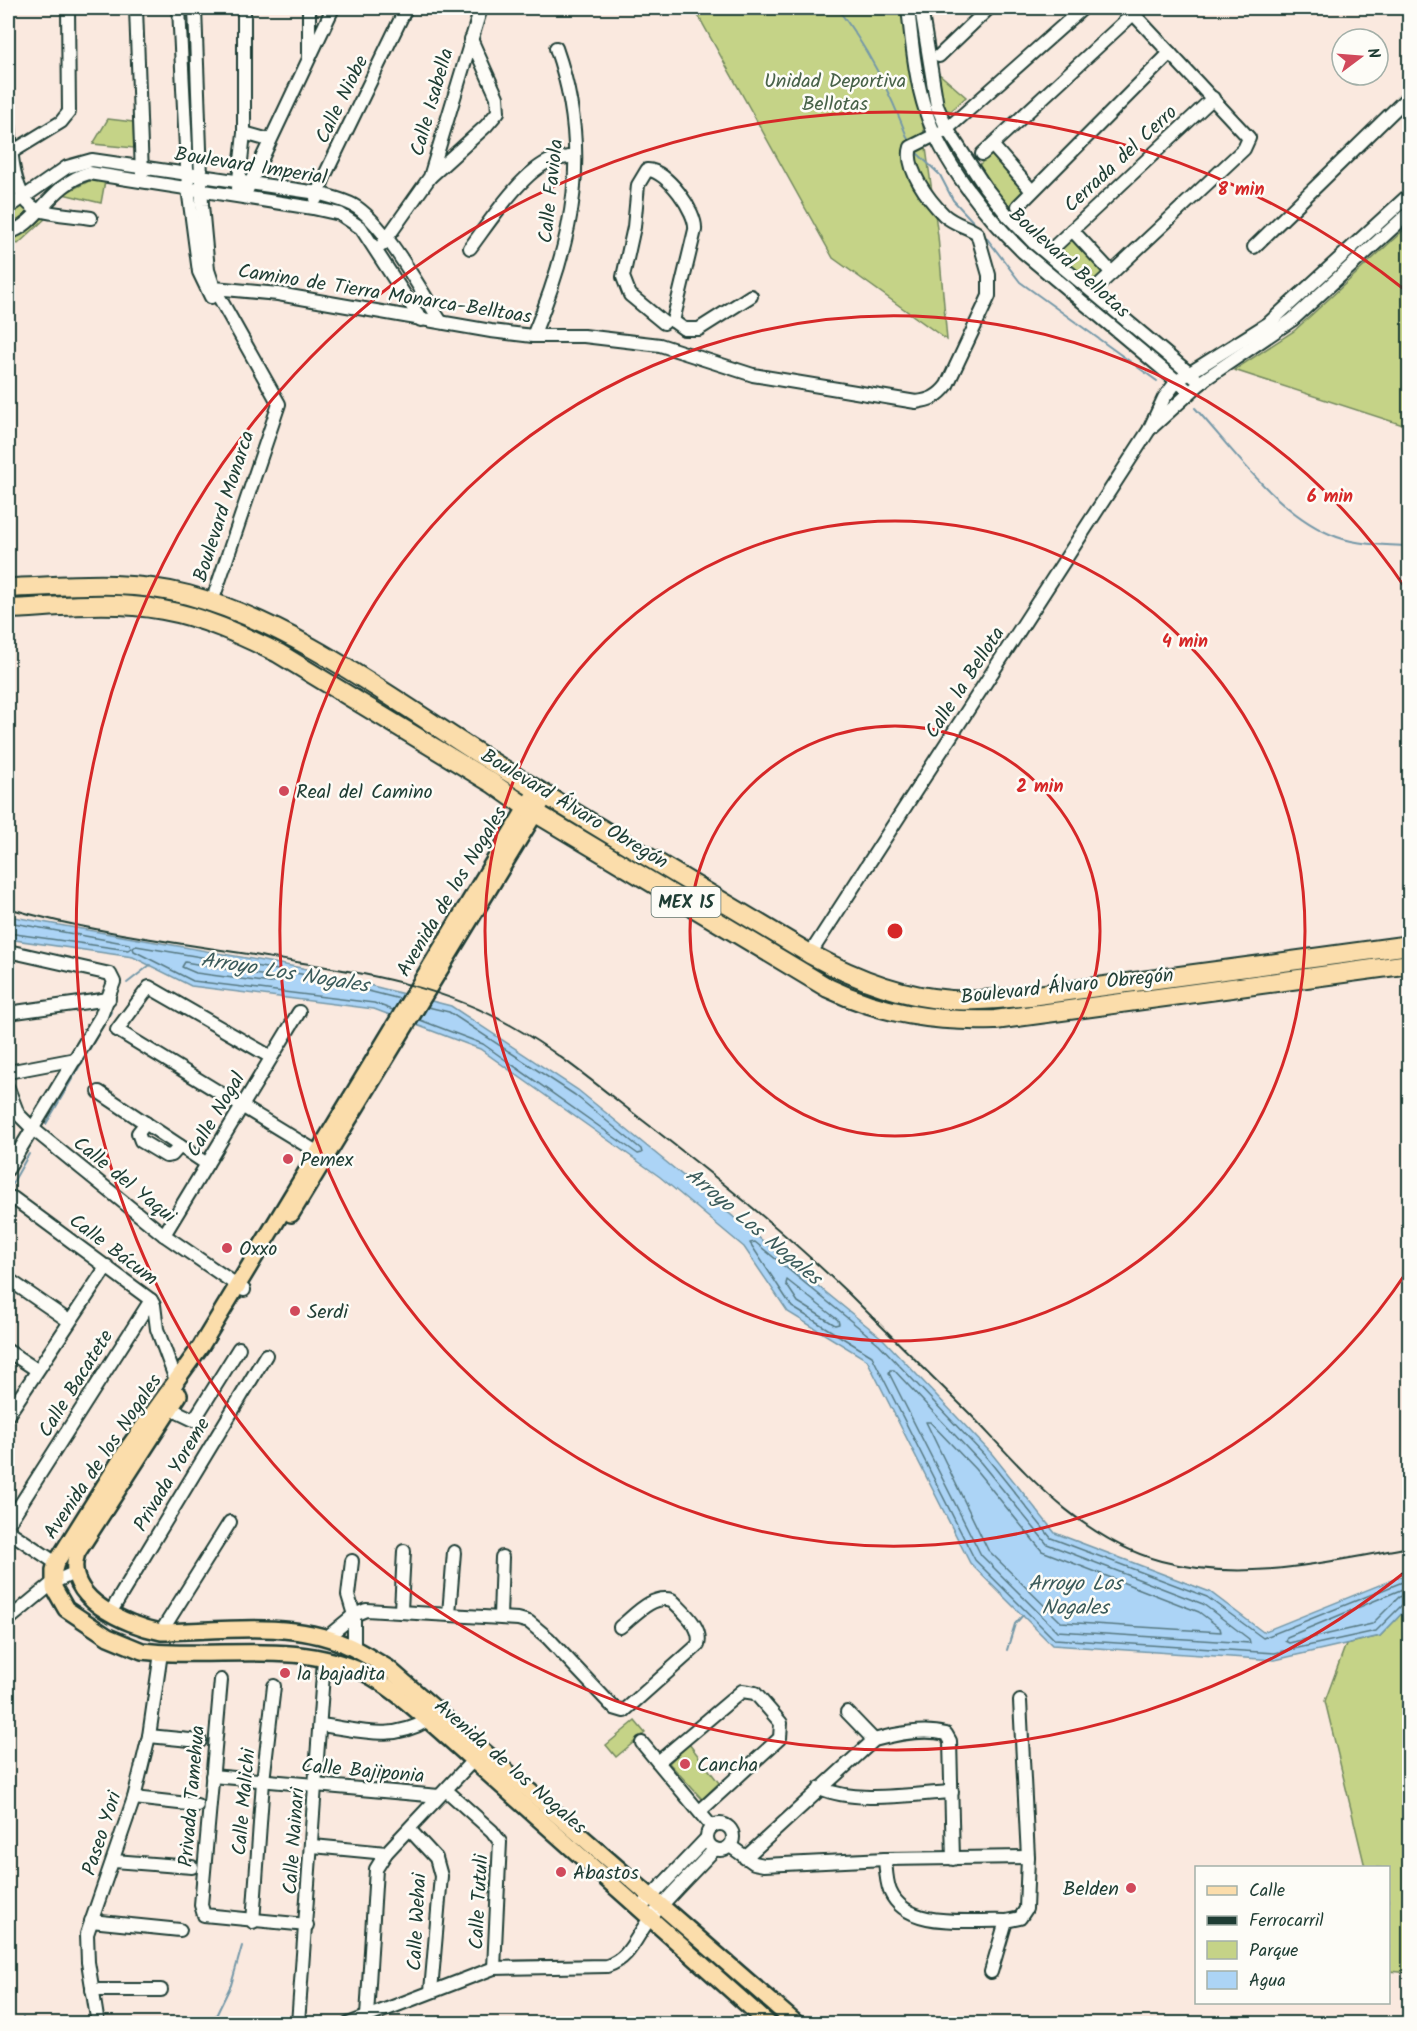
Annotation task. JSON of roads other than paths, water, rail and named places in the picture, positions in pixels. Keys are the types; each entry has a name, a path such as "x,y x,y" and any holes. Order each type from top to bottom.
{"highway":[{"name":"Boulevard Álvaro Obregón","path":"8,588 120,585 166,590 212,602 250,617 328,658 542,793 810,954 848,972 914,995 975,1001 1410,945"},
{"name":"Boulevard Álvaro Obregón","path":"8,609 97,605 161,609 234,632 278,653 492,783 531,810 828,988 855,1001 898,1014 948,1020 996,1020 1410,964"}],"main road":[{"name":"Avenida de los Nogales","path":"542,793 239,1288 177,1383 130,1445 56,1563 54,1582 57,1597 66,1609 124,1645 161,1653 268,1654 324,1660 363,1672 478,1754 657,1900 797,2024"},
{"name":"Avenida de los Nogales","path":"402,1024 317,1152 171,1409 82,1545 74,1561 74,1573 86,1593 110,1613 132,1624 161,1632 272,1630 326,1638 354,1649 405,1680 478,1754 769,2024"},
{"path":"66,1609 86,1593"}],"street":[{"path":"12,152 61,122 69,112 68,8"},
{"path":"136,8 142,174"},
{"name":"Boulevard Monarca","path":"179,8 188,188 202,282 271,400 272,423"},
{"name":"Boulevard Monarca","path":"195,8 202,190 208,270 214,288 278,400 212,602"},
{"path":"244,8 245,182"},
{"path":"309,8 309,63"},
{"path":"240,196 245,182 309,63 333,8"},
{"name":"Calle Niobe","path":"313,208 406,8"},
{"name":"Calle Isabella","path":"430,177 481,8"},
{"name":"Boulevard Bellotas","path":"908,8 926,113 935,136 968,187 999,226 1039,264 1092,293 1201,383"},
{"name":"Boulevard Bellotas","path":"921,8 928,64 937,106 947,129 1008,216 1051,250 1190,392"},
{"path":"968,8 977,18"},
{"path":"939,56 989,8"},
{"path":"935,136 947,129 1083,8"},
{"path":"1032,191 987,150 1131,11 1245,131 1249,138 1244,149 1092,293"},
{"name":"Calle Isabella","path":"378,250 430,177 486,126 498,112 497,97 471,39"},
{"name":"Calle Faviola","path":"533,336 555,282 569,232 575,156 573,107 556,48"},
{"path":"1018,206 1170,52"},
{"path":"918,72 928,64"},
{"path":"1254,247 1410,95"},
{"name":"Cerrada del Cerro","path":"1039,264 1051,250 1213,98"},
{"path":"8,106 16,179 24,198 37,210 91,218"},
{"path":"244,133 269,140"},
{"name":"Camino de Tierra Monarca-Belltoas","path":"214,288 278,294 421,320 533,336 584,336 660,345 753,375 916,402 929,400 947,385 989,296 990,286 977,233 945,215 910,169 907,158 910,147 935,136"},
{"path":"470,249 501,207 534,172 551,160 575,156"},
{"name":"Boulevard Imperial","path":"8,208 68,167 84,161 142,174 188,188 340,214 353,221 378,250 421,320"},
{"path":"660,345 668,322 695,230 695,219 664,176 654,170 647,170 638,185 634,228 623,277 630,295 668,322 684,329 699,329 751,296"},
{"name":"Boulevard Imperial","path":"8,232 20,228 59,188 83,175 97,173 187,175 318,193 353,204 363,212 386,240 441,322"},
{"name":"Calle la Bellota","path":"810,954 1149,430 1164,398 1177,381 1269,322 1410,194"},
{"name":"Calle la Bellota","path":"1149,430 1201,383 1279,331 1410,212"},
{"path":"999,226 1008,216"},
{"path":"1072,230 1112,273"},
{"path":"8,951 110,974 113,977 109,999 76,1059 8,1169"},
{"path":"272,1057 149,987 117,1030 317,1152"},
{"path":"8,1014 109,999"},
{"name":"Calle Nogal","path":"164,1235 299,1012"},
{"path":"8,1072 76,1059"},
{"name":"Calle del Yaqui","path":"8,1088 18,1114 33,1129 164,1235 239,1288"},
{"path":"99,1092 207,1164"},
{"path":"146,1123 138,1133 141,1141 166,1156 172,1155 180,1146"},
{"name":"Calle Bácum","path":"14,1198 151,1300 154,1305 157,1329 177,1383"},
{"path":"8,1415 107,1266"},
{"path":"8,1279 69,1321"},
{"name":"Calle Bacatete","path":"56,1563 10,1532 8,1524 151,1300"},
{"path":"171,1409 194,1420 239,1348"},
{"path":"8,1351 37,1370"},
{"name":"Privada Yoreme","path":"110,1613 266,1355"},
{"path":"161,1632 230,1522"},
{"path":"401,1611 404,1551"},
{"path":"449,1614 454,1552"},
{"path":"500,1617 502,1557"},
{"path":"352,1561 348,1595 354,1615 354,1649"},
{"path":"8,1620 54,1582 74,1573"},
{"path":"326,1638 354,1615 366,1610 518,1619 538,1629 614,1708 624,1711 698,1645 699,1640 697,1628 672,1600 667,1599 655,1600 620,1627"},
{"name":"Paseo Yori","path":"98,2024 86,1947 91,1921 114,1861 134,1798 148,1736 161,1653"},
{"name":"Calle Nainari","path":"298,2024 313,1846 324,1660"},
{"name":"Privada Tamehua","path":"220,1680 201,1905 204,1915 253,1922"},
{"name":"Calle Malichi","path":"253,1922 263,1781 274,1686"},
{"path":"658,1762 742,1691 755,1693 781,1722 780,1738 700,1812"},
{"path":"885,1859 891,1894 912,1915 929,1919 1006,1921 1020,1918 1025,1912 1028,1857 1020,1701"},
{"path":"847,1712 874,1740"},
{"path":"320,1725 396,1733 412,1729 428,1720"},
{"path":"746,1858 874,1740 898,1733 946,1734 950,1741 952,1859"},
{"path":"148,1736 200,1741"},
{"path":"642,1743 711,1826"},
{"path":"367,2016 376,1869 386,1853 410,1830 478,1754"},
{"name":"Calle Bajiponia","path":"212,1776 443,1793"},
{"path":"820,1788 836,1795 854,1796 952,1792"},
{"name":"Calle Tutuli","path":"443,1793 492,1831 500,1842 494,1968"},
{"path":"134,1798 197,1805"},
{"path":"657,1900 715,1850 730,1846 733,1840 729,1828 724,1824 711,1826"},
{"path":"348,2024 494,1968 607,1966 626,1956 646,1912 706,1839 711,1826"},
{"name":"Calle Wehai","path":"410,1830 436,1858 441,1876 431,1991"},
{"path":"706,1839 715,1850"},
{"path":"313,1846 386,1853"},
{"path":"730,1846 746,1858 764,1865 885,1859 1028,1857"},
{"path":"114,1861 192,1867"},
{"path":"91,1921 180,1930"},
{"path":"992,1972 1006,1921"},
{"path":"253,1922 307,1925"},
{"path":"92,1990 161,1990"}],"water":[{"name":"Arroyo Los Nogales","path":"8,916 302,968 451,1006 578,1090 883,1339 992,1454 1055,1533 1210,1592 1263,1632 1409,1573 1409,1606 1380,1636 1275,1660 1052,1645 970,1563 867,1360 788,1312 744,1247 660,1177 480,1049 374,1009 191,986 133,957 8,939"}],"waterway":[{"path":"837,8 859,39 878,72 909,142"},
{"path":"915,151 940,175 953,200 978,227"},
{"path":"982,232 1020,282 1157,381"},
{"path":"1195,408 1242,463 1277,499 1316,527 1354,542 1410,546"},
{"path":"127,983 150,965"},
{"path":"46,1124 111,1012"},
{"path":"8,1191 29,1154"},
{"path":"1007,1650 1015,1624 1023,1615"},
{"path":"212,2024 231,1985 242,1946"},
{"path":"21,2024 23,2018"}],"railway":[{"path":"8,908 117,933 384,978 462,1002 512,1026 545,1046 576,1069 692,1158 772,1224 849,1294 1056,1501 1079,1520 1132,1551 1161,1561 1192,1567 1254,1570 1316,1564 1410,1547"}],"place":[{"name":"Real del Camino","path":"284,791"},
{"name":"Pemex","path":"288,1159"},
{"name":"Oxxo","path":"227,1248"},
{"name":"Serdi","path":"295,1311"},
{"name":"la bajadita","path":"285,1673"},
{"name":"Cancha","path":"685,1764"},
{"name":"Abastos","path":"561,1872"},
{"name":"Belden","path":"1131,1888"}],"park label":[{"name":"Unidad Deportiva Bellotas","path":"835,92"}]}
